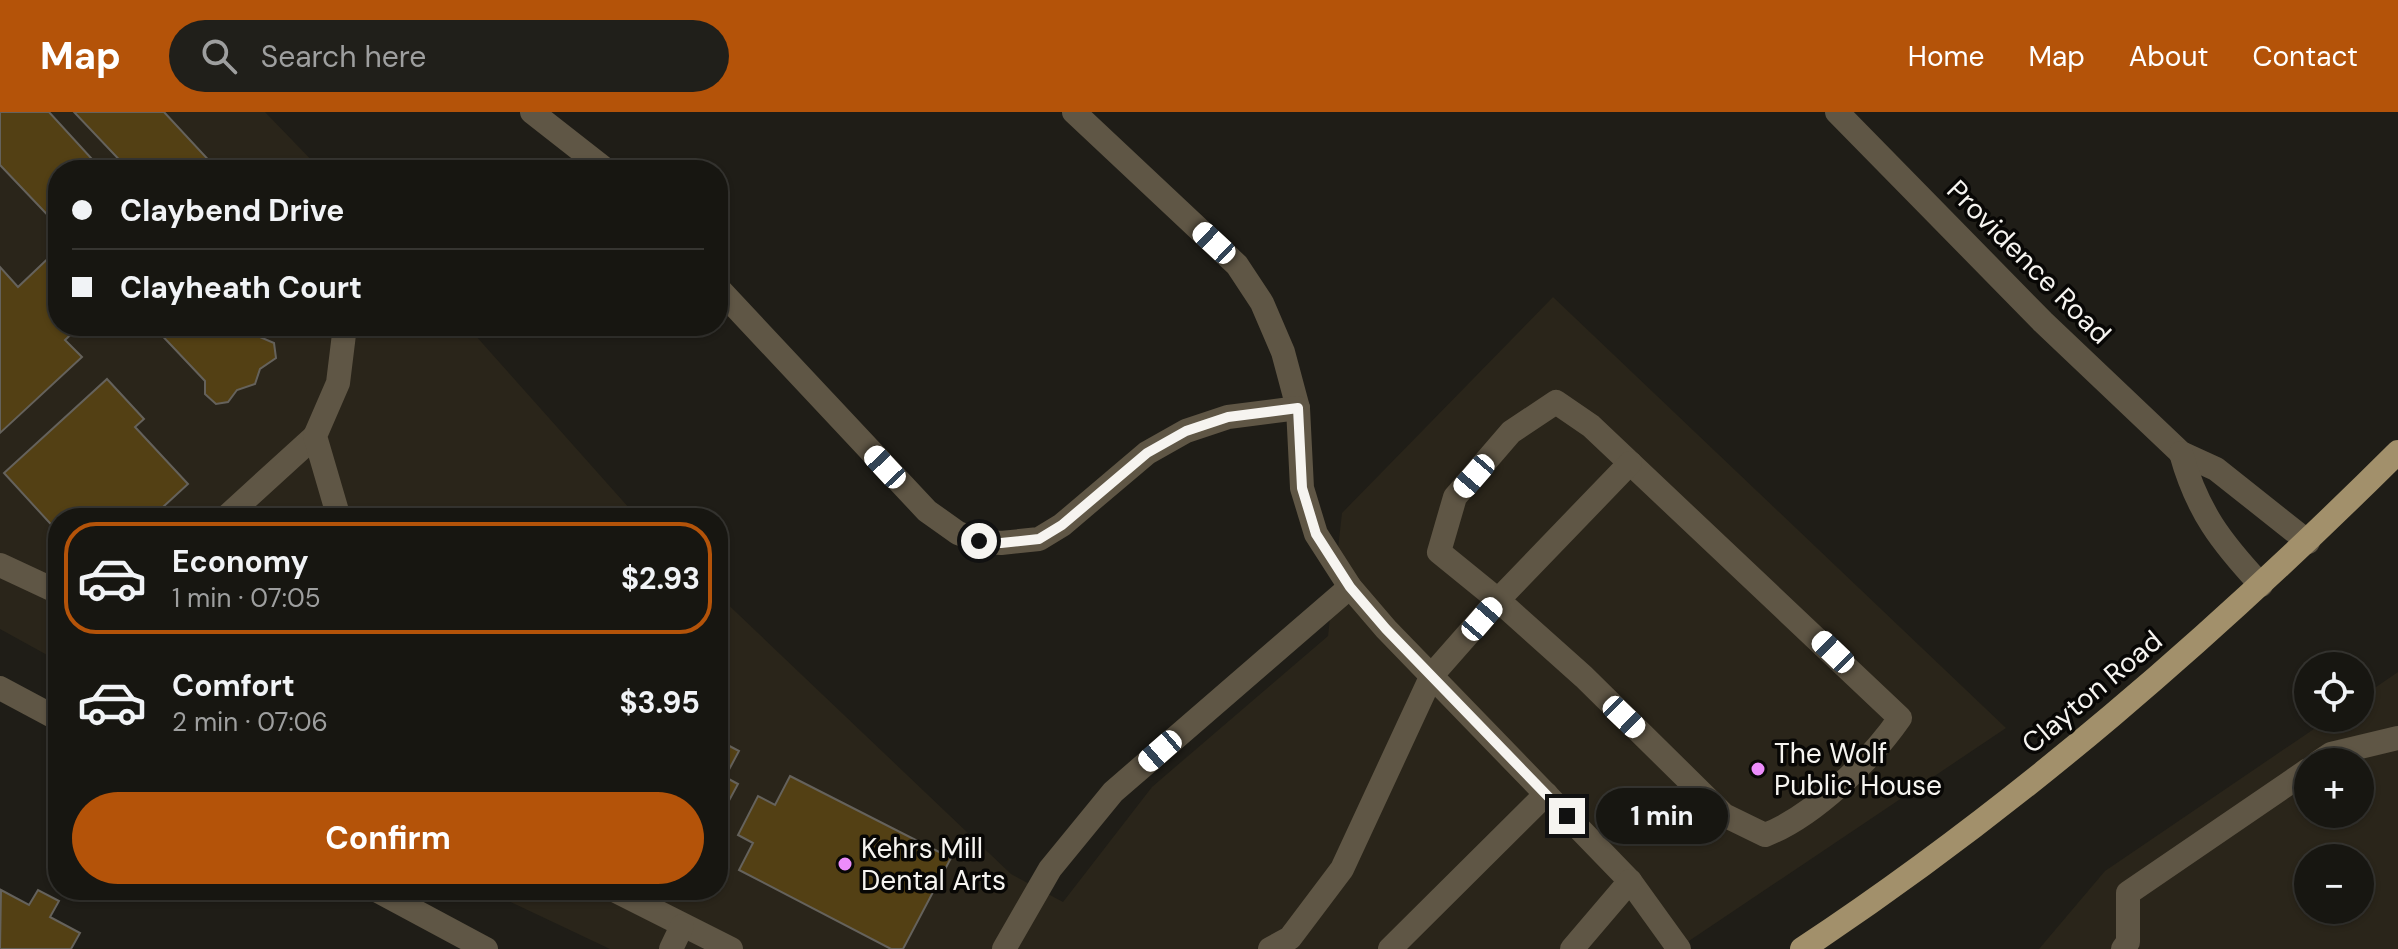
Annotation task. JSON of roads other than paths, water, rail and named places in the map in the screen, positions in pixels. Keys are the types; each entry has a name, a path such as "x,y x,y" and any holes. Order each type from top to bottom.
{"main road":[{"name":"Clayton Road","path":"1802,949 1890,891 2064,758 2308,542 2398,452"}],"street":[{"path":"532,112 593,160"},
{"path":"1074,112 1237,265 1262,303 1283,352 1298,408 1302,488 1316,534 1350,587 1630,881 1679,949"},
{"name":"Providence Road","path":"1837,112 2043,322 2181,453 2216,469 2308,542"},
{"path":"728,299 927,511 958,533 979,541 1001,543 1039,539 1062,525 1147,453 1186,431 1228,417 1298,408"},
{"path":"236,508 315,436 338,383 344,336"},
{"path":"1556,402 1591,426 1900,718 1881,745 1792,825 1765,835 1724,815 1584,677 1498,600 1439,552 1455,497 1511,432 1556,402"},
{"path":"315,436 336,508"},
{"path":"2181,453 2192,493 2221,542 2261,585"},
{"path":"1270,949 1290,938 1342,869 1432,675 1498,600 1630,463"},
{"path":"0,565 48,587"},
{"path":"1004,949 1050,869 1078,830 1113,792 1350,587"},
{"path":"0,688 48,714"},
{"path":"2356,748 2398,738"},
{"path":"2130,947 2128,893 2294,780"},
{"path":"1390,949 1546,794"},
{"path":"1572,949 1630,881"},
{"path":"395,900 486,949"},
{"path":"633,900 731,949"},
{"path":"671,949 682,926"}],"place":[{"name":"The Wolf Public House","path":"1758,769"},
{"name":"Kehrs Mill Dental Arts","path":"845,864"}]}
